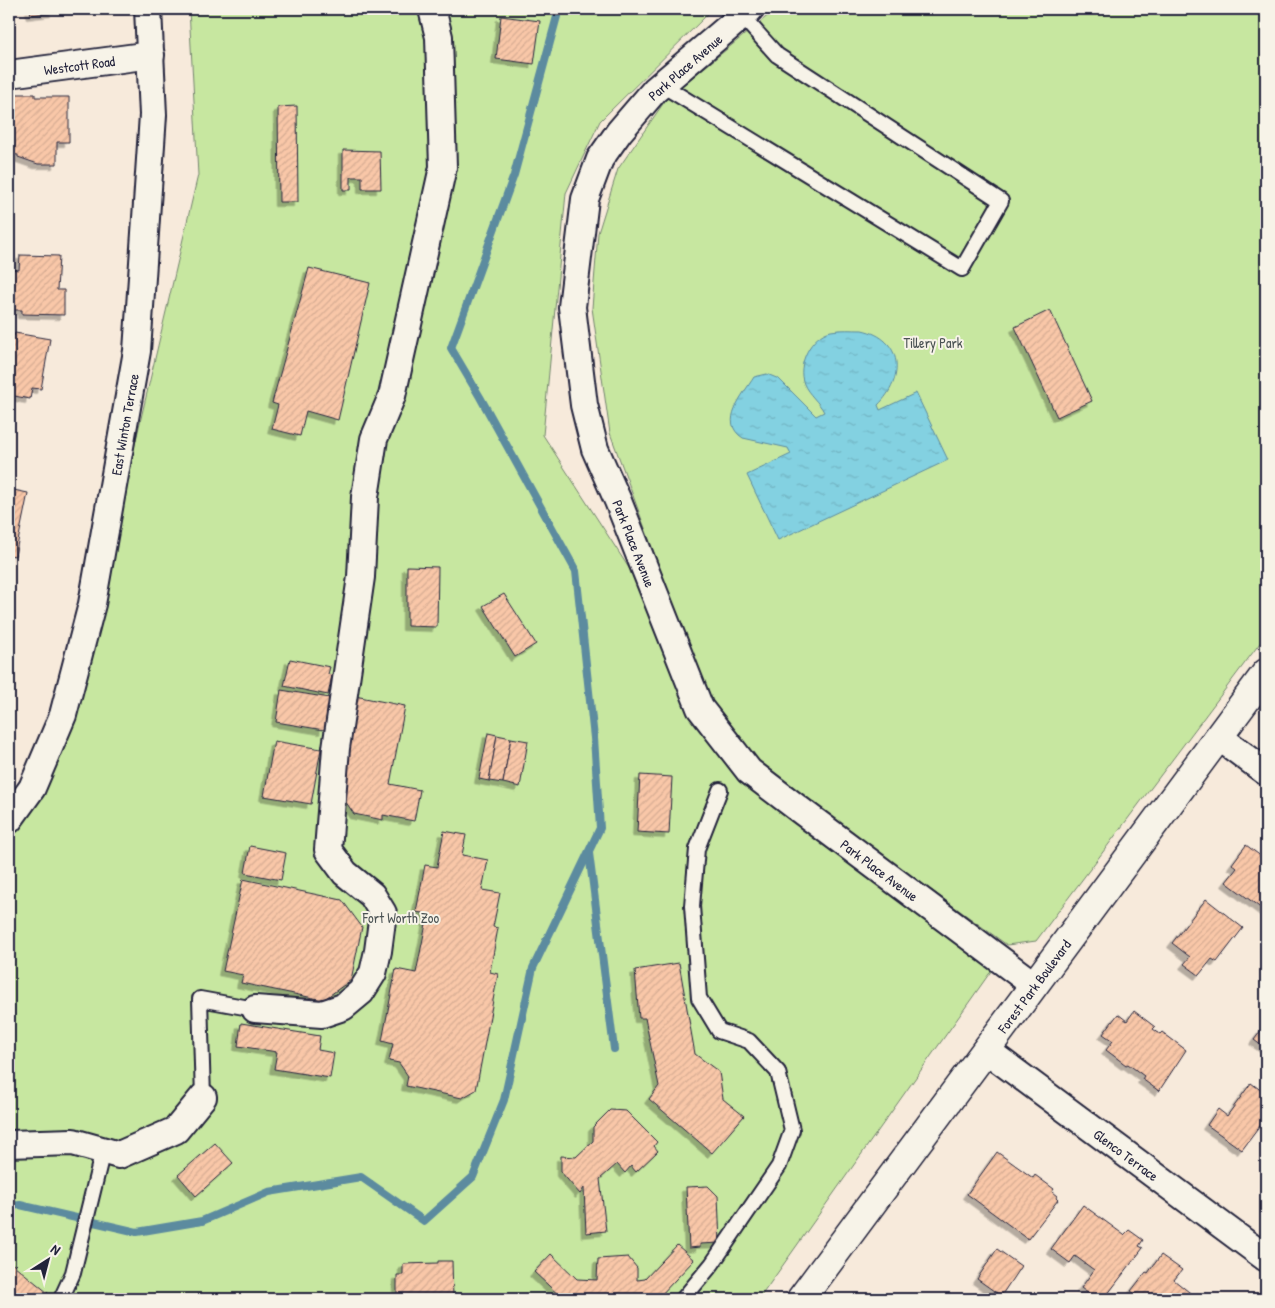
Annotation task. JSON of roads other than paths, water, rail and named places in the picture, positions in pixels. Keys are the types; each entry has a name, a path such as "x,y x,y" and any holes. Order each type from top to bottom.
{"main road":[{"name":"Forest Park Boulevard","path":"801,1299 1266,673"}],"street":[{"name":"East Winton Terrace","path":"9,820 32,788 63,715 92,604 137,351 153,115 148,9"},
{"path":"255,1009 322,1014 343,1006 361,992 373,973 378,951 383,913 372,895 345,874 328,850 336,748 361,577 365,497 374,440 392,396 443,167 439,37 432,9"},
{"name":"Park Place Avenue","path":"746,12 662,85 619,132 600,159 585,199 572,307 584,405 595,449 618,501 700,708 749,771 1034,985"},
{"name":"Westcott Road","path":"9,74 150,55"},
{"path":"1219,736 1266,772"},
{"name":"Glenco Terrace","path":"986,1050 1266,1258"},
{"path":"9,1144 73,1142 118,1155 176,1130 203,1097"}],"lane":[{"path":"662,85 962,269 1001,201 777,55 746,12"},
{"path":"683,1299 712,1264 779,1166 792,1130 778,1072 749,1042 719,1031 699,998 692,906 696,849 720,790"},
{"path":"203,1097 200,999 255,1009"},
{"path":"61,1299 73,1273 103,1150"}],"water":[{"path":"862,330 876,335 886,342 893,351 896,361 893,384 887,395 878,405 880,410 916,393 948,460 778,540 747,475 791,454 788,448 743,438 736,432 733,424 735,408 754,377 767,374 779,379 816,416 824,412 804,384 802,368 807,352 817,338 831,331"}],"waterway":[{"path":"9,1206 20,1205 137,1232 202,1221 269,1192 361,1177 424,1221 473,1177 504,1100 533,968 600,828 594,738 576,571 451,348 514,175 559,9"},
{"path":"589,853 614,1049"}],"park label":[{"name":"Tillery Park","path":"933,342"},
{"name":"Fort Worth Zoo","path":"401,917"}]}
